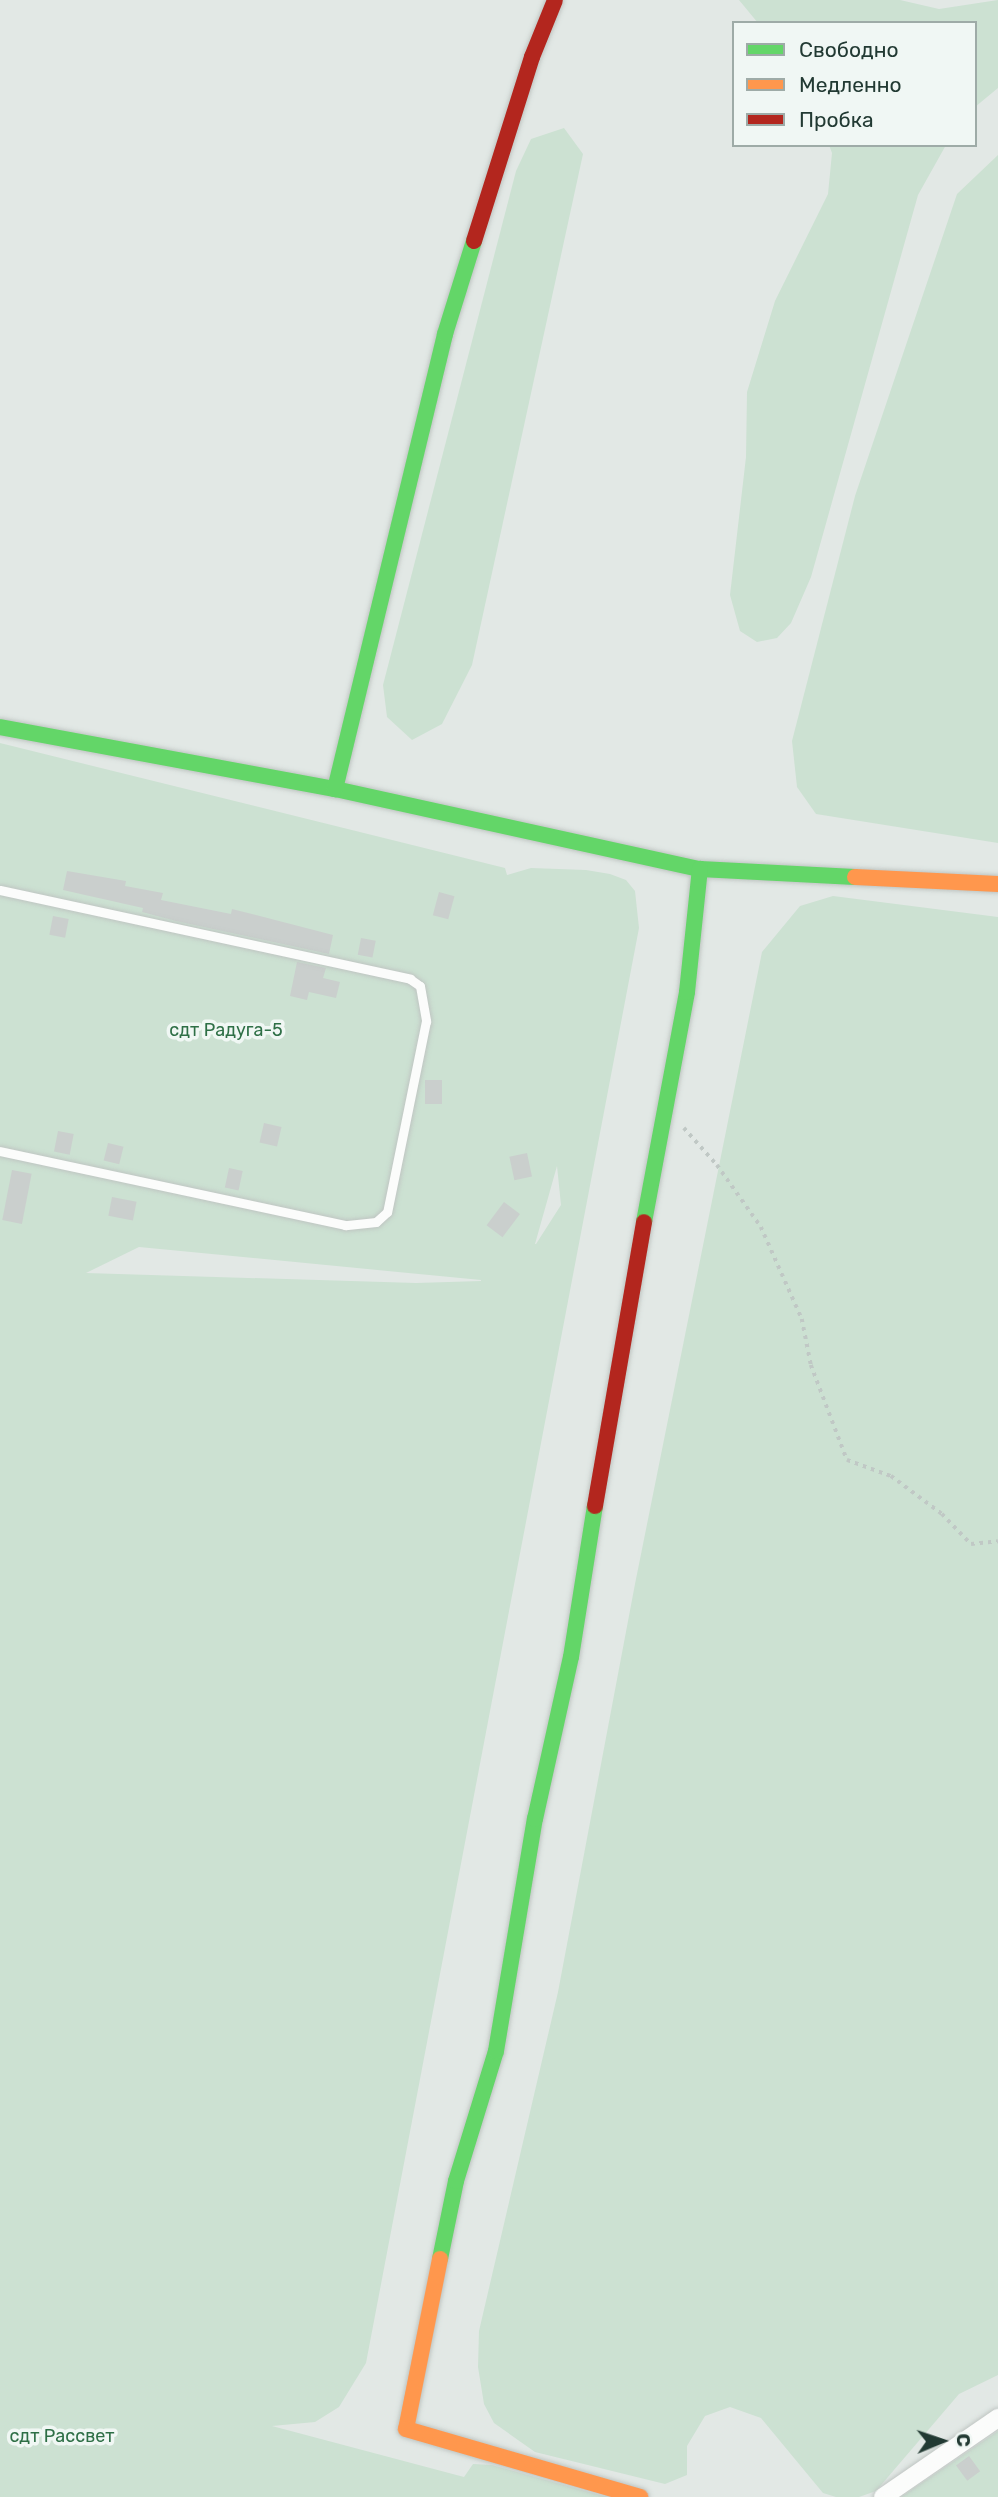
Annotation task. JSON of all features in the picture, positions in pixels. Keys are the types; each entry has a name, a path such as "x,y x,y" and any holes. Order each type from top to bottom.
{"street":[{"path":"335,789 445,334 533,57 555,0"},
{"path":"0,727 335,789 700,869 998,884"},
{"path":"640,2497 406,2429 456,2181 496,2051 536,1819 571,1657 611,1402 687,992 700,869"},
{"path":"883,2497 998,2418"}],"lane":[{"path":"0,890 410,979 420,986 426,1021 387,1212 376,1222 345,1225 0,1151"}],"path":[{"path":"665,1116 683,1127 718,1165 761,1227 803,1319 811,1365 847,1460 891,1476 942,1514 971,1544 998,1541"}],"green space":[{"path":"739,0 900,0 939,9 998,0 998,88 977,105 977,21 756,21"},
{"path":"564,128 583,154 472,665 442,724 412,740 387,717 383,685 516,171 531,139"},
{"path":"830,147 945,147 918,195 811,577 791,623 777,638 757,642 740,631 730,595 746,457 747,392 775,301 828,194 832,153"},
{"path":"998,155 998,843 816,814 797,787 792,741 855,496 957,194"},
{"path":"0,743 505,868 507,875 531,868 586,870 610,874 626,880 635,891 639,928 366,2363 339,2407 315,2422 272,2426 464,2477 473,2464 492,2465 607,2497 0,2497","holes":["557,1166 561,1205 535,1244","139,1247 481,1280 481,1281 416,1283 86,1273"]},
{"path":"833,896 998,917 998,2375 959,2394 876,2491 859,2497 836,2497 823,2493 761,2418 730,2407 705,2416 687,2446 687,2475 665,2484 535,2452 494,2423 484,2404 478,2367 479,2331 558,1992 635,1584 762,952 800,906"},
{"path":"998,2431 998,2497 901,2497"}],"building":[{"path":"67,871 126,881 125,886 163,893 161,900 231,914 232,909 333,935 329,954 176,921 142,912 143,908 63,890"},
{"path":"439,892 454,896 448,919 433,915"},
{"path":"53,916 69,919 65,938 49,935"},
{"path":"361,938 376,941 372,958 358,955"},
{"path":"297,962 326,968 323,978 340,982 336,998 309,992 307,1000 290,996"},
{"path":"425,1080 442,1080 442,1104 425,1104"},
{"path":"264,1123 282,1127 277,1147 260,1142"},
{"path":"58,1131 74,1134 70,1155 54,1152"},
{"path":"108,1143 124,1147 119,1164 104,1160"},
{"path":"527,1153 532,1176 514,1180 509,1157"},
{"path":"229,1168 243,1171 239,1190 225,1188"},
{"path":"12,1170 32,1174 22,1224 2,1220"},
{"path":"112,1197 137,1202 133,1220 108,1216"},
{"path":"504,1202 520,1214 503,1237 487,1225"},
{"path":"969,2456 980,2471 967,2481 956,2465"}],"traffic: fast":[{"path":"335,789 445,334 474,241"},
{"path":"0,727 335,789 700,869 855,877"},
{"path":"644,1222 687,992 700,869"},
{"path":"440,2259 456,2181 496,2051 535,1819 571,1657 595,1506"}],"traffic: slow":[{"path":"855,877 998,884"},
{"path":"440,2259 406,2429 640,2497"}],"traffic: jam":[{"path":"474,241 532,57 555,0"},
{"path":"595,1506 644,1222"}],"park label":[{"name":"сдт Радуга-5","path":"226,1030"},
{"name":"сдт Рассвет","path":"62,2436"}]}
